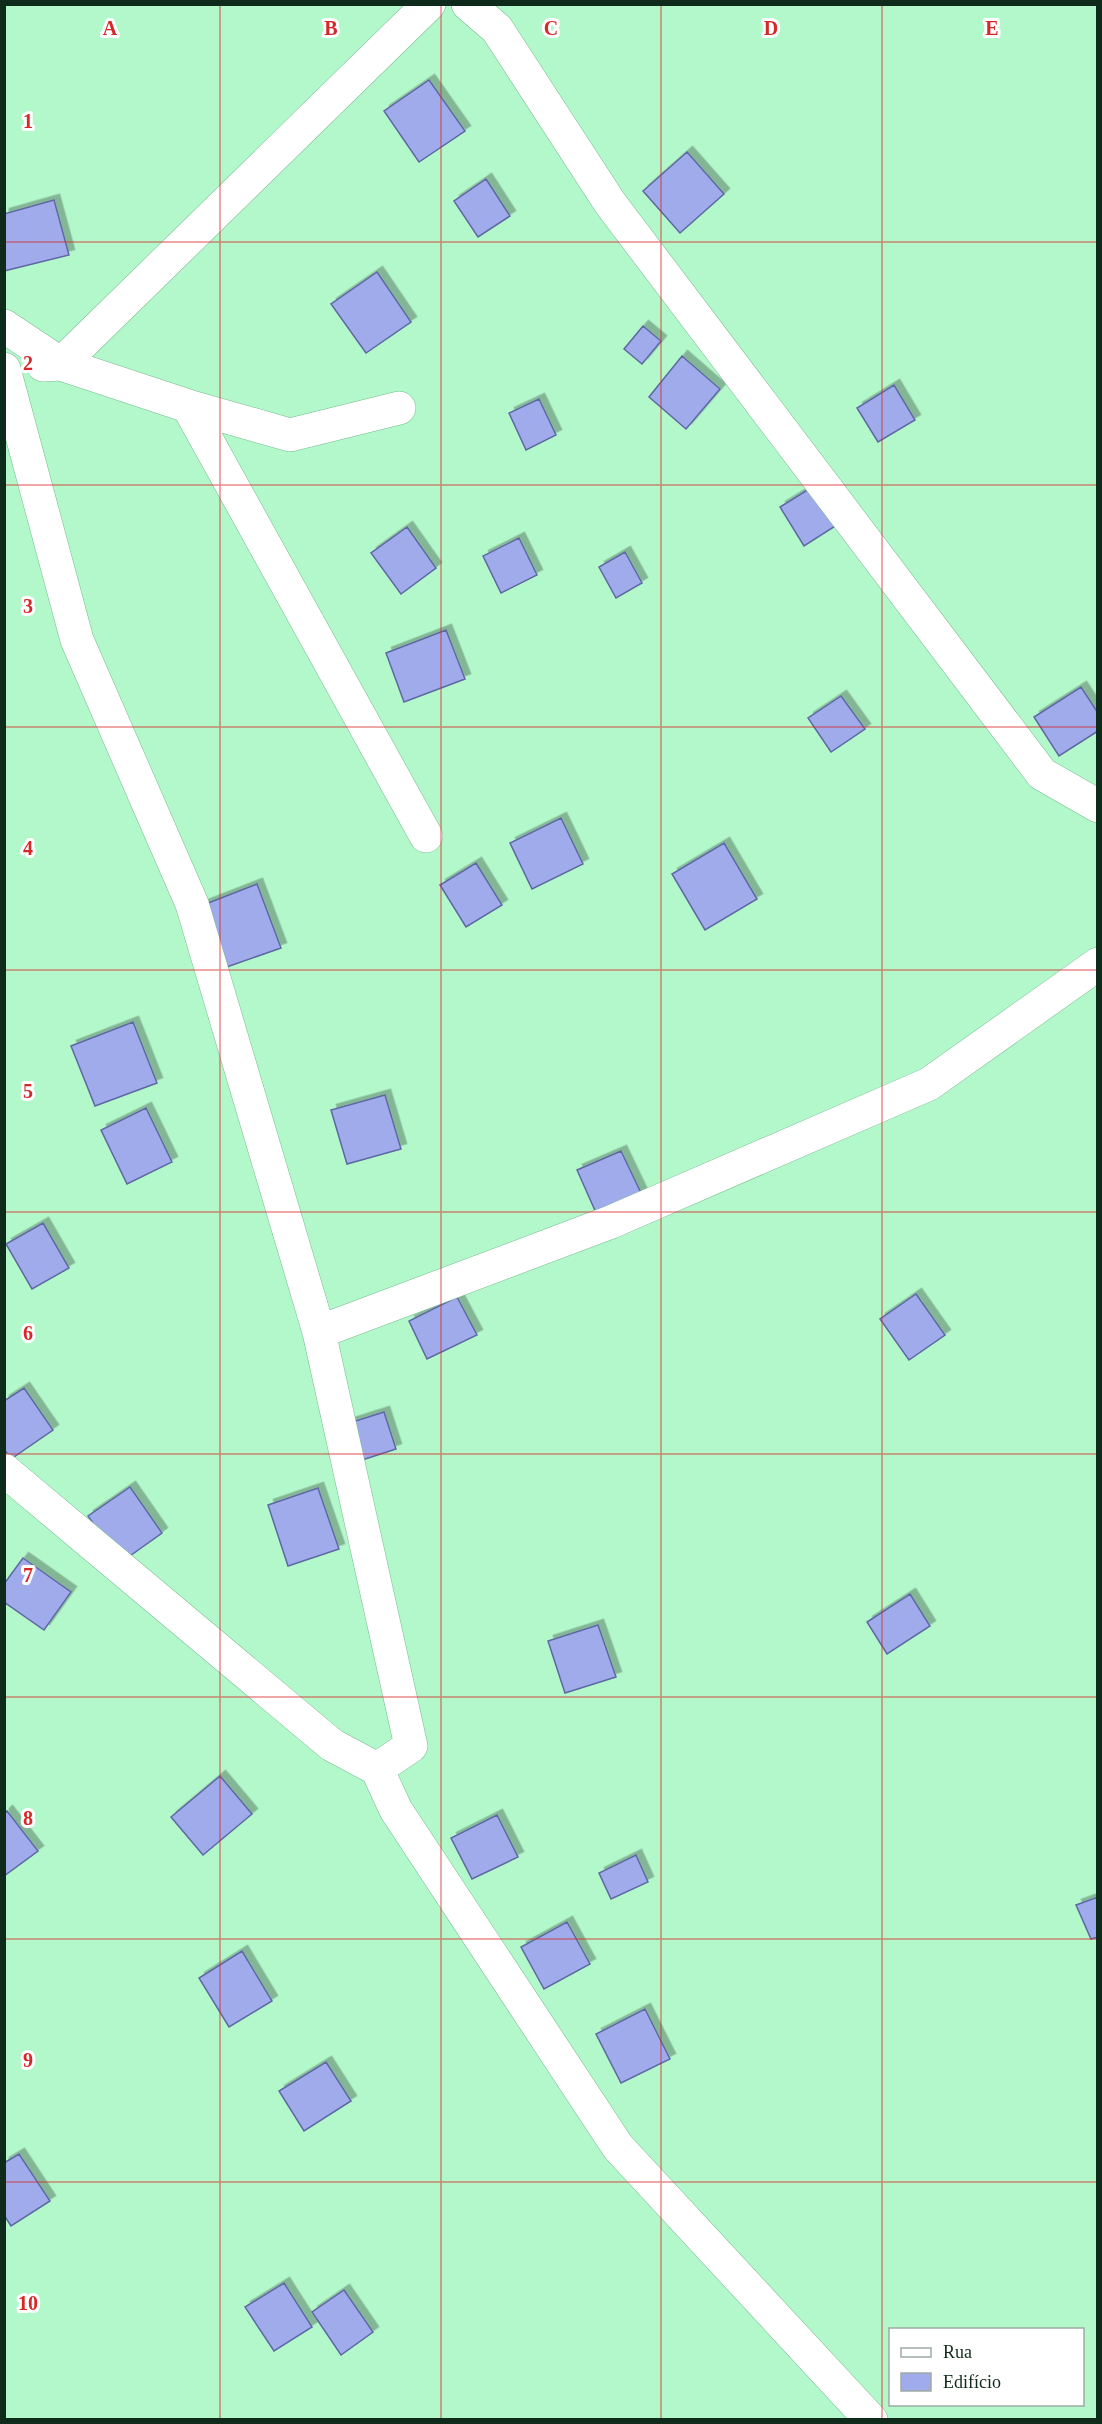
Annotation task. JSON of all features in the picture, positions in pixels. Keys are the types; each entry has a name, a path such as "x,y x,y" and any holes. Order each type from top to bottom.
{"street":[{"path":"377,1769 411,1746 319,1332 192,904 77,640 4,368 61,364 429,4"},
{"path":"468,4 497,29 610,202 1042,774 1098,806"},
{"path":"4,326 61,364 188,406 290,435 399,408"},
{"path":"188,406 426,836"},
{"path":"319,1332 611,1222 929,1084 1098,964"},
{"path":"4,1470 332,1745 377,1769 396,1810 618,2147 871,2420"}],"building":[{"path":"429,80 465,131 419,162 384,111"},
{"path":"687,152 724,194 680,233 643,191"},
{"path":"486,179 510,216 478,237 454,201"},
{"path":"54,200 69,255 4,271 4,214"},
{"path":"377,272 411,322 366,353 331,304"},
{"path":"643,326 661,341 642,364 624,349"},
{"path":"682,356 720,389 686,429 649,397"},
{"path":"894,385 915,420 878,442 857,408"},
{"path":"539,399 556,435 526,450 509,413"},
{"path":"817,484 840,523 804,546 780,507"},
{"path":"407,527 436,568 401,594 371,553"},
{"path":"519,538 537,575 501,593 483,556"},
{"path":"625,552 642,583 616,598 599,567"},
{"path":"446,630 465,679 404,702 386,653"},
{"path":"1081,687 1098,713 1098,731 1059,756 1034,717"},
{"path":"841,696 865,729 831,752 808,718"},
{"path":"561,818 583,864 532,889 510,843"},
{"path":"724,843 757,899 705,930 672,874"},
{"path":"476,863 502,905 466,927 440,885"},
{"path":"257,884 281,948 221,969 198,907"},
{"path":"133,1022 157,1083 95,1106 71,1046"},
{"path":"385,1095 401,1149 347,1164 331,1110"},
{"path":"146,1108 172,1162 127,1184 101,1130"},
{"path":"621,1151 642,1195 597,1215 577,1170"},
{"path":"43,1223 69,1268 32,1289 6,1244"},
{"path":"916,1294 945,1335 909,1360 880,1319"},
{"path":"457,1297 477,1335 427,1359 409,1321"},
{"path":"24,1388 53,1430 11,1459 4,1449 4,1401"},
{"path":"384,1412 396,1449 356,1462 343,1425"},
{"path":"130,1487 162,1533 120,1563 88,1516"},
{"path":"318,1488 339,1549 288,1566 268,1505"},
{"path":"23,1558 71,1592 44,1630 4,1602 4,1584"},
{"path":"910,1594 930,1626 887,1654 867,1622"},
{"path":"598,1625 616,1677 565,1693 548,1641"},
{"path":"220,1776 252,1814 203,1855 171,1817"},
{"path":"7,1811 38,1851 4,1876 4,1814"},
{"path":"497,1815 518,1857 472,1879 451,1838"},
{"path":"636,1855 648,1882 611,1899 599,1873"},
{"path":"1098,1897 1098,1937 1091,1939 1076,1905"},
{"path":"567,1922 590,1964 544,1989 521,1947"},
{"path":"242,1951 272,2001 229,2027 199,1978"},
{"path":"645,2009 670,2059 621,2083 596,2034"},
{"path":"326,2062 351,2101 304,2131 279,2091"},
{"path":"19,2154 50,2201 11,2226 4,2215 4,2163"},
{"path":"284,2283 312,2327 274,2351 245,2307"},
{"path":"344,2290 373,2332 341,2355 312,2312"}]}
